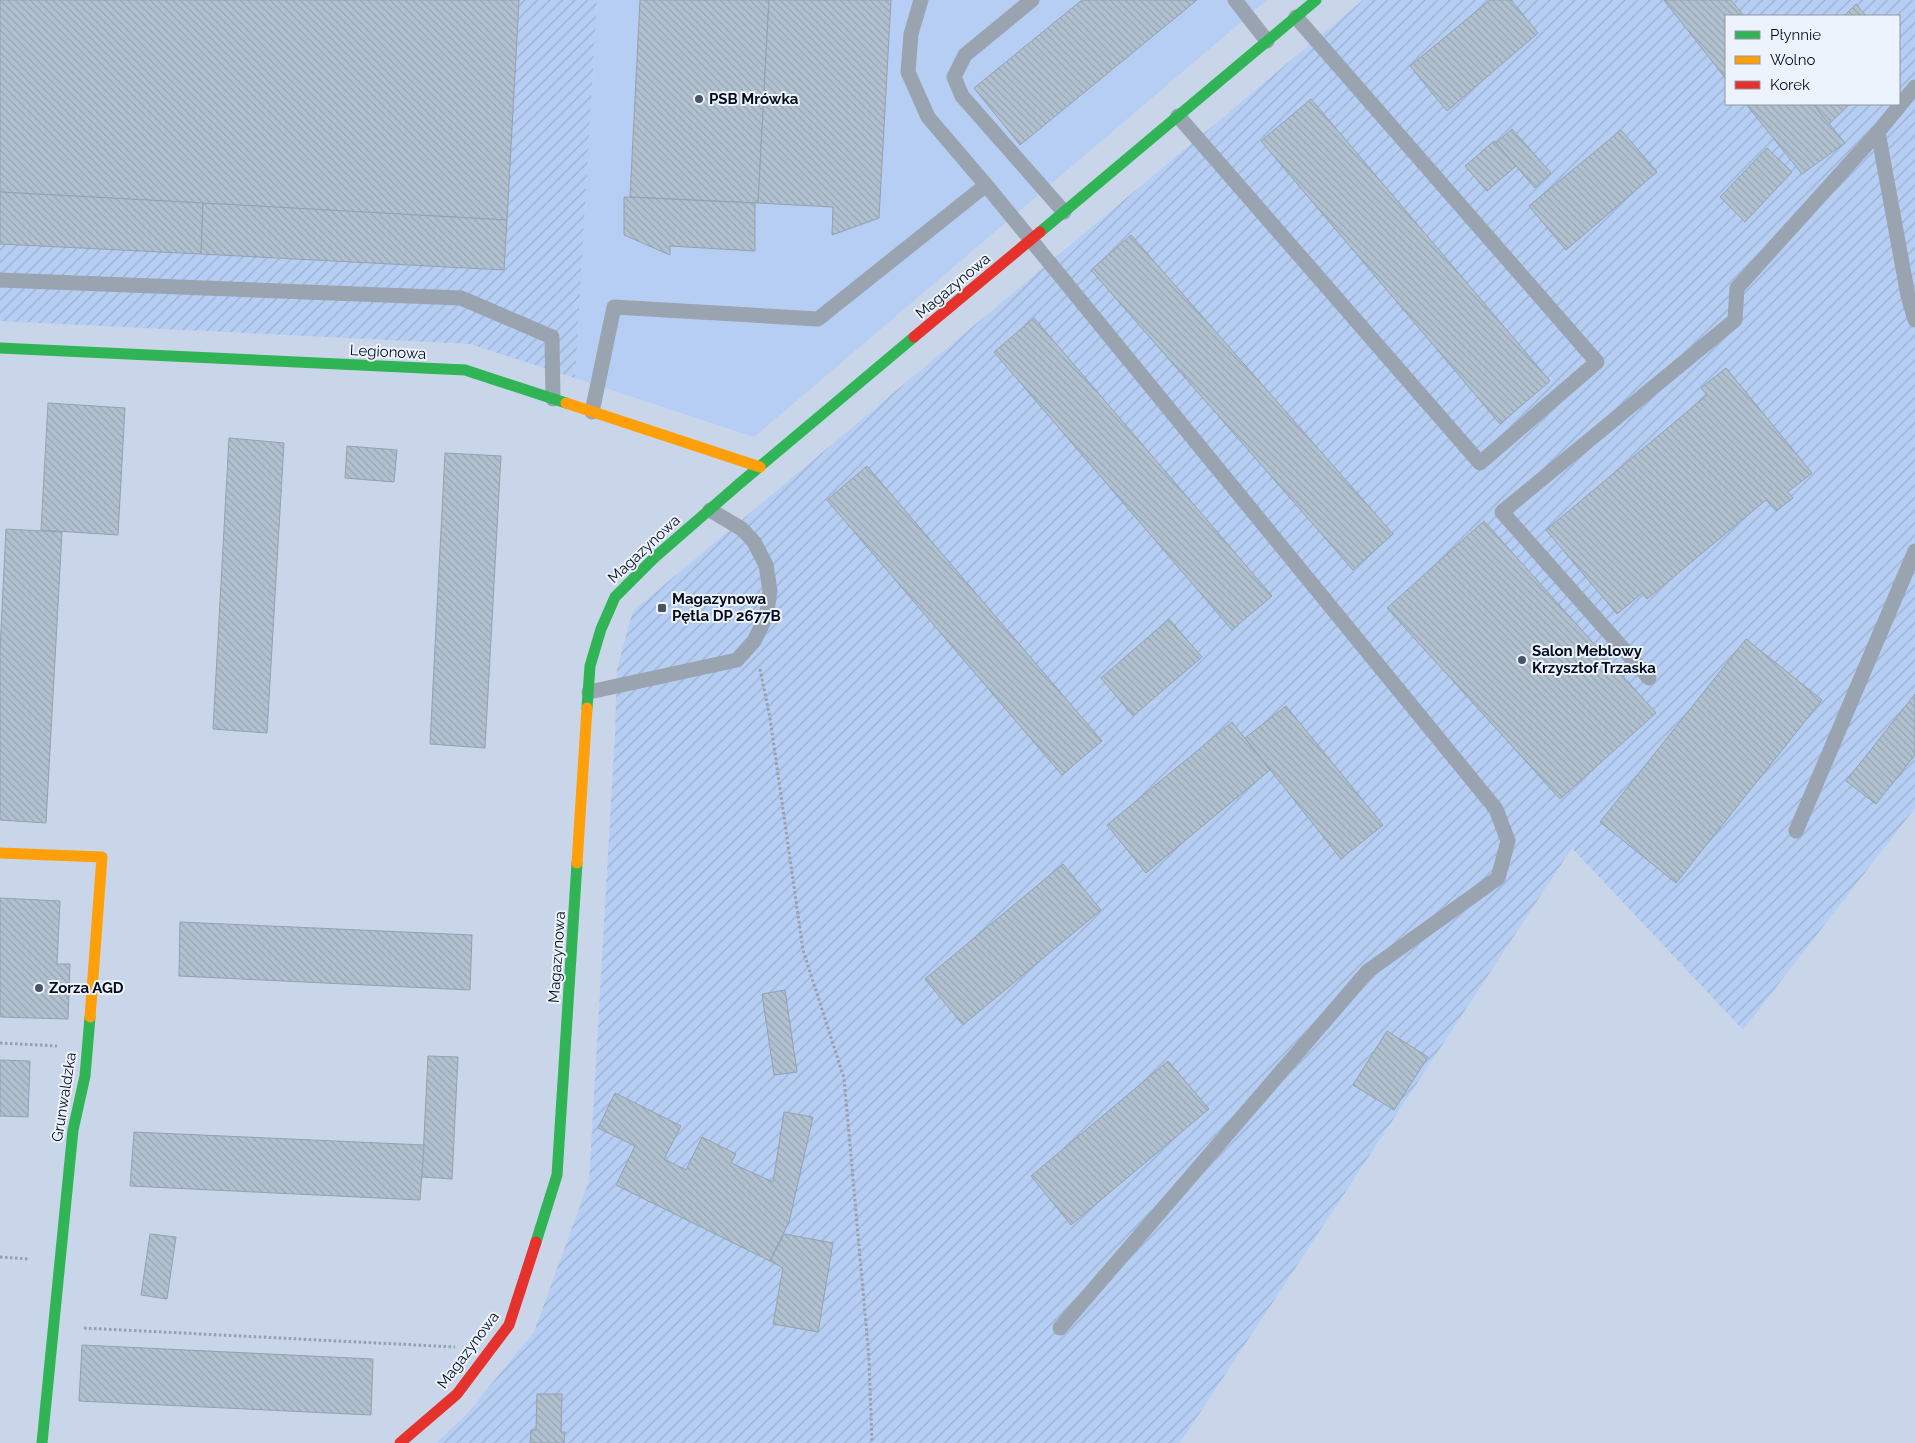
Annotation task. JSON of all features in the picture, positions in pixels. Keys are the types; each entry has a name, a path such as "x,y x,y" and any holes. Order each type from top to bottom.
{"street":[{"name":"Magazynowa","path":"400,1443 457,1394 509,1325 558,1175 590,666 600,629 615,598 654,558 760,467 1316,0"},
{"name":"Legionowa","path":"0,348 465,370 760,467"},
{"name":"Grunwaldzka","path":"0,853 102,857 85,1076 72,1130 42,1443"}],"lane":[{"path":"922,0 910,34 908,72 928,117 986,185 1496,809 1508,841 1498,878 1368,971 1060,1328"},
{"path":"1032,0 966,55 954,77 962,96 1064,212"},
{"path":"1235,0 1267,41"},
{"path":"1178,116 1480,464 1597,362 1296,17"},
{"path":"1649,678 1502,512 1735,320 1737,288 1878,132 1915,87"},
{"path":"1878,132 1908,296 1915,320"},
{"path":"592,412 614,307 818,319 986,185"},
{"path":"0,280 461,298 552,337 553,399"},
{"path":"589,692 737,660 754,641 766,617 770,592 766,565 754,542 742,529 710,510"},
{"path":"1796,830 1915,551"},
{"path":"415,1430 427,1443"}],"path":[{"path":"754,641 770,718 803,950 844,1078 870,1358 872,1443"},
{"path":"0,1044 87,1047"},
{"path":"54,1326 492,1348"}],"shaded area":[{"path":"0,0 597,0 575,378 470,344 0,321"},
{"path":"597,0 1267,0 754,437 575,378"},
{"path":"1363,0 1915,0 1915,808 1743,1030 1572,848 1180,1443 436,1443 466,1415 534,1332 589,1181 615,734 617,669 633,611"}],"building":[{"path":"0,0 519,0 507,220 0,192"},
{"name":"PSB Mrówka","path":"640,0 769,0 758,203 630,197"},
{"path":"769,0 891,0 879,218 832,235 833,207 758,203"},
{"path":"1082,0 1197,0 1020,145 974,88"},
{"path":"1490,0 1511,0 1538,33 1447,111 1410,66"},
{"path":"1664,0 1731,0 1743,15 1725,15 1725,78"},
{"path":"1856,4 1865,15 1845,15"},
{"path":"1311,99 1550,381 1500,424 1261,141"},
{"path":"1747,105 1814,105 1845,143 1802,174"},
{"path":"1814,105 1849,105 1829,124"},
{"path":"1512,129 1551,173 1535,188 1496,143"},
{"path":"1621,130 1657,172 1566,250 1529,206"},
{"path":"1494,141 1516,166 1487,191 1465,166"},
{"path":"1767,148 1792,172 1745,222 1720,197"},
{"path":"0,192 203,203 201,254 0,244"},
{"path":"624,197 755,203 755,251 670,246 670,255 624,235"},
{"path":"203,203 507,220 504,270 201,254"},
{"path":"1131,235 1393,534 1353,570 1091,270"},
{"path":"1034,318 1272,596 1232,630 994,352"},
{"name":"Salon Meblowy Krzysztof Trzaska","path":"1726,368 1812,473 1788,492 1793,498 1776,511 1766,500 1647,599 1642,593 1617,614 1546,530 1707,395 1701,388"},
{"path":"48,403 125,408 118,535 41,530"},
{"path":"229,438 284,443 267,733 213,729"},
{"path":"347,446 397,450 394,482 345,478"},
{"path":"445,453 501,456 485,748 430,744"},
{"path":"867,466 1102,741 1062,775 827,500"},
{"name":"Salon Meblowy Krzysztof Trzaska","path":"1484,521 1656,713 1560,799 1387,608"},
{"path":"6,529 62,532 46,823 0,820 0,650"},
{"path":"1169,619 1202,657 1133,716 1101,678"},
{"path":"1746,639 1822,700 1676,883 1600,822"},
{"path":"1915,694 1915,755 1876,804 1846,781"},
{"path":"1286,706 1383,825 1341,859 1245,738"},
{"path":"1232,722 1270,770 1146,873 1107,825"},
{"path":"1063,864 1101,910 963,1025 925,979"},
{"path":"0,898 60,901 57,964 70,964 68,1019 0,1017"},
{"path":"180,922 472,935 470,990 179,976"},
{"path":"785,990 797,1072 774,1075 762,994"},
{"path":"1387,1031 1428,1057 1394,1110 1353,1085"},
{"path":"428,1056 458,1057 452,1179 422,1177"},
{"path":"0,1060 30,1061 28,1117 0,1116"},
{"path":"1168,1061 1209,1109 1071,1225 1031,1176"},
{"path":"615,1093 681,1126 664,1159 686,1170 702,1137 736,1154 731,1163 773,1182 784,1112 813,1117 789,1222 770,1261 616,1185 635,1146 598,1128"},
{"path":"134,1132 424,1145 420,1200 130,1186"},
{"path":"150,1234 176,1237 167,1299 141,1295"},
{"path":"784,1234 833,1243 818,1332 773,1324 783,1268 770,1261"},
{"path":"82,1345 373,1359 371,1415 79,1401"},
{"path":"537,1394 562,1394 561,1432 565,1432 564,1443 530,1443 531,1430 536,1430"}],"traffic: fast":[{"path":"1040,232 1316,0"},
{"path":"587,708 590,666 601,629 615,597 654,558 739,484 914,337"},
{"path":"0,348 465,370 566,403"},
{"path":"536,1242 557,1175 577,863"},
{"path":"42,1443 73,1130 85,1076 90,1017"}],"traffic: slow":[{"path":"566,403 760,467"},
{"path":"577,863 587,708"},
{"path":"0,853 102,857 90,1017"}],"traffic: jam":[{"path":"914,337 1040,232"},
{"path":"400,1443 457,1394 509,1325 536,1242"}],"place":[{"name":"PSB Mrówka","path":"699,99"},
{"name":"Magazynowa Pętla DP 2677B","path":"662,608"},
{"name":"Salon Meblowy Krzysztof Trzaska","path":"1522,660"},
{"name":"Zorza AGD","path":"39,988"}]}
